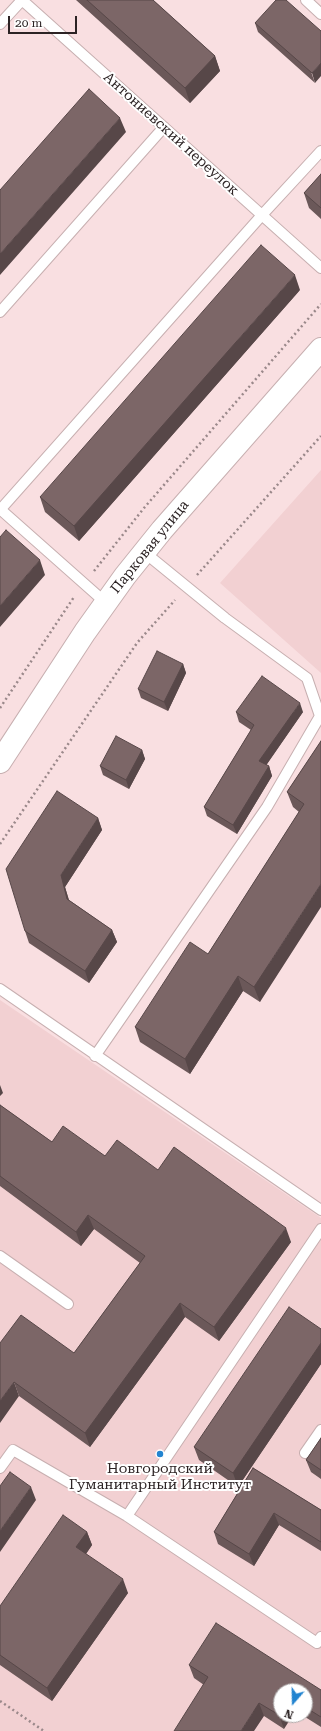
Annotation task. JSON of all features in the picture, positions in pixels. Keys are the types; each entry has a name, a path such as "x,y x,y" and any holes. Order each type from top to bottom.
{"street":[{"name":"Парковая улица","path":"0,762 106,603 144,552 321,348"}],"lane":[{"path":"0,24 22,0"},
{"name":"Антониевский переулок","path":"22,0 321,268"},
{"path":"306,0 321,14"},
{"path":"0,312 164,127"},
{"path":"106,603 0,510 321,150"},
{"path":"95,1056 267,807 320,716 306,678 225,618 144,552"},
{"path":"0,989 95,1056 321,1210"},
{"path":"127,1516 321,1229"},
{"path":"0,1256 68,1304"},
{"path":"305,1453 321,1430"},
{"path":"0,1468 13,1450 127,1516 317,1643 321,1637"}],"path":[{"path":"0,844 137,643 321,436"},
{"path":"0,1701 44,1731"}],"shaded area":[{"path":"321,470 321,673 220,583"},
{"name":"Новгородский Гуманитарный Институт","path":"0,1000 321,1218 321,1731 0,1731"}],"building":[{"path":"87,0 153,0 215,56 185,88"},
{"path":"276,0 286,0 321,31 321,63 312,73 255,23"},
{"path":"89,89 120,118 0,254 0,190"},
{"path":"321,174 321,208 304,193"},
{"path":"261,245 295,275 74,526 40,497"},
{"path":"6,530 40,560 0,606 0,537"},
{"path":"157,651 183,664 164,702 138,689"},
{"path":"262,676 300,703 259,761 269,766 233,825 204,807 254,725 236,712"},
{"path":"116,736 142,750 126,780 100,766"},
{"path":"321,741 321,884 254,987 238,976 185,1059 135,1027 190,942 208,954 304,804 287,792"},
{"path":"57,791 98,818 61,875 67,899 112,930 85,971 25,931 6,869"},
{"path":"0,1105 52,1142 63,1126 105,1156 117,1140 158,1170 174,1147 286,1228 214,1327 180,1303 85,1433 14,1382 0,1401 0,1343 21,1315 74,1353 145,1256 88,1215 76,1232 0,1176"},
{"path":"289,1307 321,1329 321,1343 233,1473 194,1447"},
{"path":"321,1438 321,1470 306,1460"},
{"path":"253,1468 321,1510 321,1542 274,1513 249,1554 214,1532"},
{"path":"10,1472 31,1487 0,1531 0,1486"},
{"path":"63,1515 87,1532 76,1547 123,1579 47,1688 0,1655 0,1606"},
{"path":"216,1623 310,1683 273,1683 273,1711 259,1703 241,1731 174,1731 208,1677 189,1665"},
{"path":"313,1685 321,1690 321,1717 313,1712"}],"place":[{"name":"Новгородский Гуманитарный Институт","path":"160,1454"}]}
